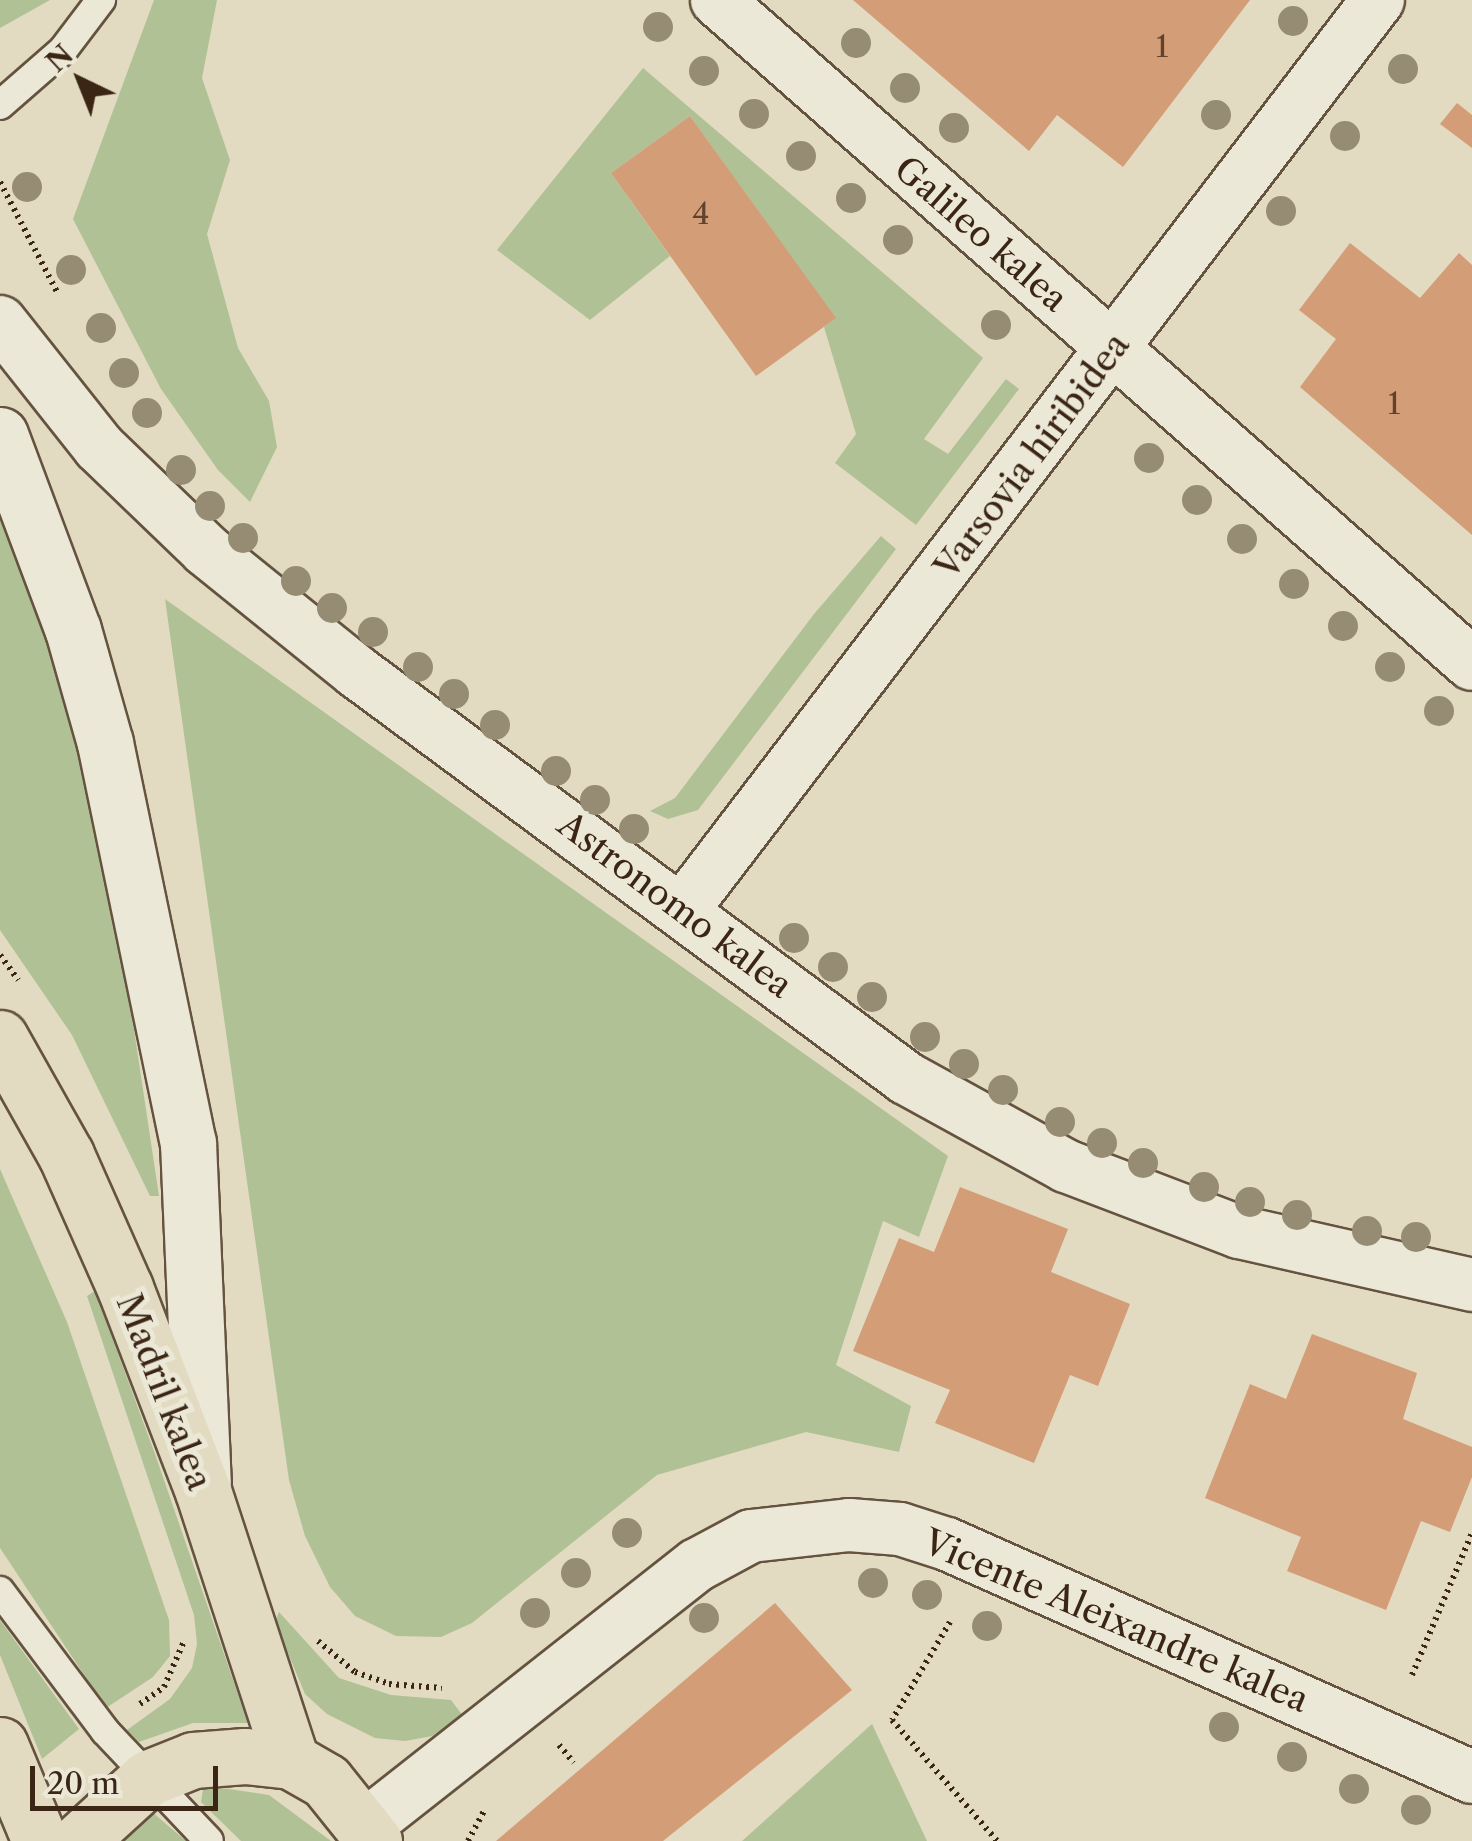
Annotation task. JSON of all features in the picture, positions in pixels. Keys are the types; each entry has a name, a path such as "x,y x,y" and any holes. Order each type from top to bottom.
{"main road":[{"path":"0,435 72,630 105,743 188,1143 203,1491"},
{"name":"Madril kalea","path":"0,1038 66,1155 203,1491 291,1760"},
{"path":"0,1745 40,1841"},
{"path":"79,1841 148,1778 193,1760 291,1760 326,1780 370,1833"}],"street":[{"name":"Galileo kalea","path":"717,0 1472,664"},
{"name":"Varsovia hiribidea","path":"683,909 1378,0"},
{"name":"Astronomo kalea","path":"0,322 99,447 206,550 357,672 683,909 906,1078 1066,1166 1239,1232 1472,1286"},
{"name":"Vicente Aleixandre kalea","path":"370,1833 697,1565 751,1536 849,1525 900,1530 947,1544 1472,1778"}],"lane":[{"path":"0,105 63,50 101,0"},
{"path":"0,1592 105,1731 209,1841"}],"path":[{"path":"1412,1674 1472,1533"},
{"path":"105,1731 164,1687 185,1640 182,1620"},
{"path":"950,1622 892,1720 997,1841"}],"green space":[{"path":"0,0 50,0 0,28"},
{"path":"154,0 217,0 202,78 230,160 207,234 238,348 269,401 277,447 250,502 218,470 161,389 73,219"},
{"path":"643,68 983,358 924,439 948,454 1006,379 1019,389 916,525 835,463 856,434 824,327 835,318 690,116 611,173 670,256 590,320 497,250"},
{"path":"0,508 74,709 112,883 159,1196 150,1196 72,1035 0,930"},
{"path":"881,536 896,549 698,810 668,819 650,811 675,798 814,614"},
{"path":"165,599 948,1156 919,1237 883,1221 836,1365 911,1406 899,1452 806,1432 657,1475 472,1623 441,1637 396,1636 355,1616 330,1587 305,1536 289,1480"},
{"path":"0,1169 67,1322 169,1620 170,1656 153,1677 106,1708 0,1548"},
{"path":"95,1291 248,1723 193,1723 139,1742 127,1730 170,1699 192,1668 197,1644 194,1615 87,1296"},
{"path":"279,1612 339,1678 391,1695 451,1700 463,1716 432,1736 405,1741 375,1738 327,1714 305,1694 275,1622"},
{"path":"0,1620 79,1729 42,1759 0,1655"},
{"path":"872,1724 927,1841 742,1841"},
{"path":"215,1787 269,1795 331,1841 241,1841 201,1802 203,1789"},
{"path":"145,1806 186,1841 116,1841"}],"building":[{"path":"853,0 1250,0 1123,167 1057,115 1029,151"},
{"path":"1457,103 1472,115 1472,148 1440,124"},
{"path":"690,116 836,318 756,376 611,173"},
{"path":"1350,243 1420,298 1459,253 1472,265 1472,535 1300,387 1336,339 1299,310"},
{"path":"960,1187 1068,1229 1051,1272 1130,1304 1098,1386 1070,1375 1034,1463 935,1423 950,1390 853,1351 899,1238 934,1252"},
{"path":"1312,1334 1417,1373 1403,1419 1472,1447 1472,1477 1450,1532 1421,1521 1386,1610 1287,1571 1301,1537 1205,1498 1250,1384 1286,1399"},
{"path":"775,1603 852,1690 663,1841 496,1841"}]}
